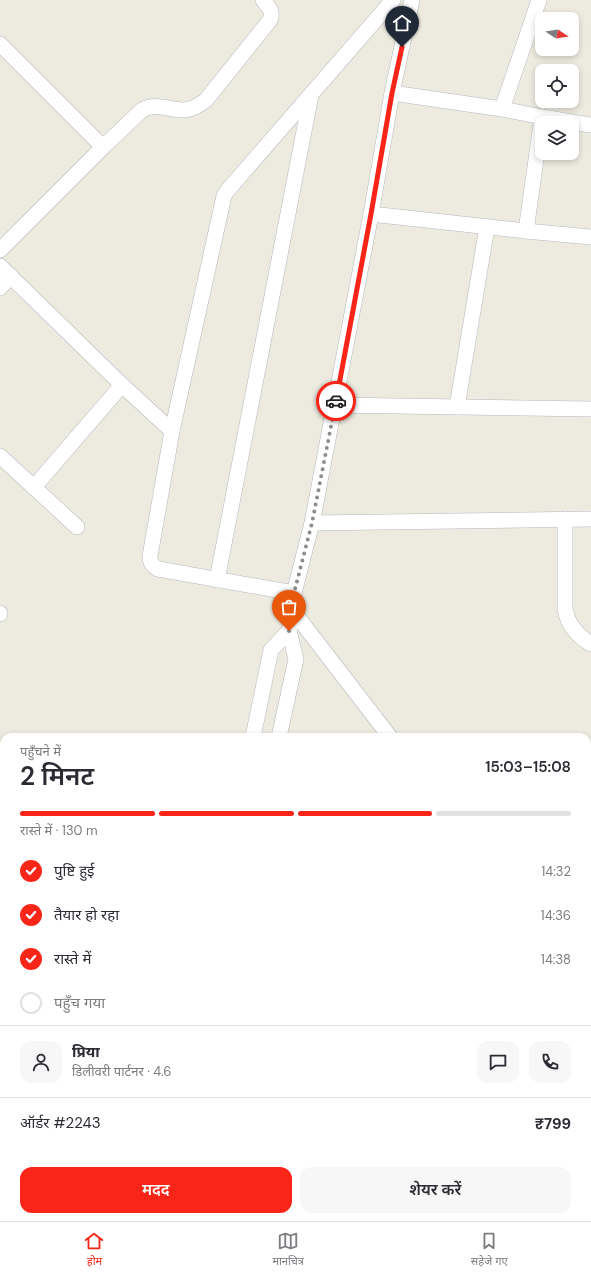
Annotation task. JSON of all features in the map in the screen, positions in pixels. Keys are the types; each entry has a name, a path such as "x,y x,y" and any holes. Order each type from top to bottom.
{"street":[{"path":"0,250 142,110 148,106 155,105 183,110 194,108 206,100 270,20 272,12 263,0"},
{"path":"294,593 158,569 152,566 150,556 172,431 224,196 393,0"},
{"path":"280,733 296,659 289,631 293,611 294,593 312,523 371,214 392,93 412,0"},
{"path":"502,109 539,0"},
{"path":"0,44 103,147"},
{"path":"392,93 502,109 537,116"},
{"path":"218,580 312,94"},
{"path":"579,123 591,125"},
{"path":"526,231 536,160"},
{"path":"371,214 591,237"},
{"path":"457,407 487,227"},
{"path":"0,288 5,271 122,385 172,431"},
{"path":"34,487 122,385"},
{"path":"335,405 591,409"},
{"path":"0,456 77,527"},
{"path":"565,519 565,609 567,620 577,634 591,644"},
{"path":"312,523 591,519"},
{"path":"293,611 387,733"},
{"path":"254,733 271,650 289,631"}],"way so far":[{"path":"289,631 293,611 294,593 312,523 336,401"}],"route":[{"path":"336,401 392,93 402,47"}]}
